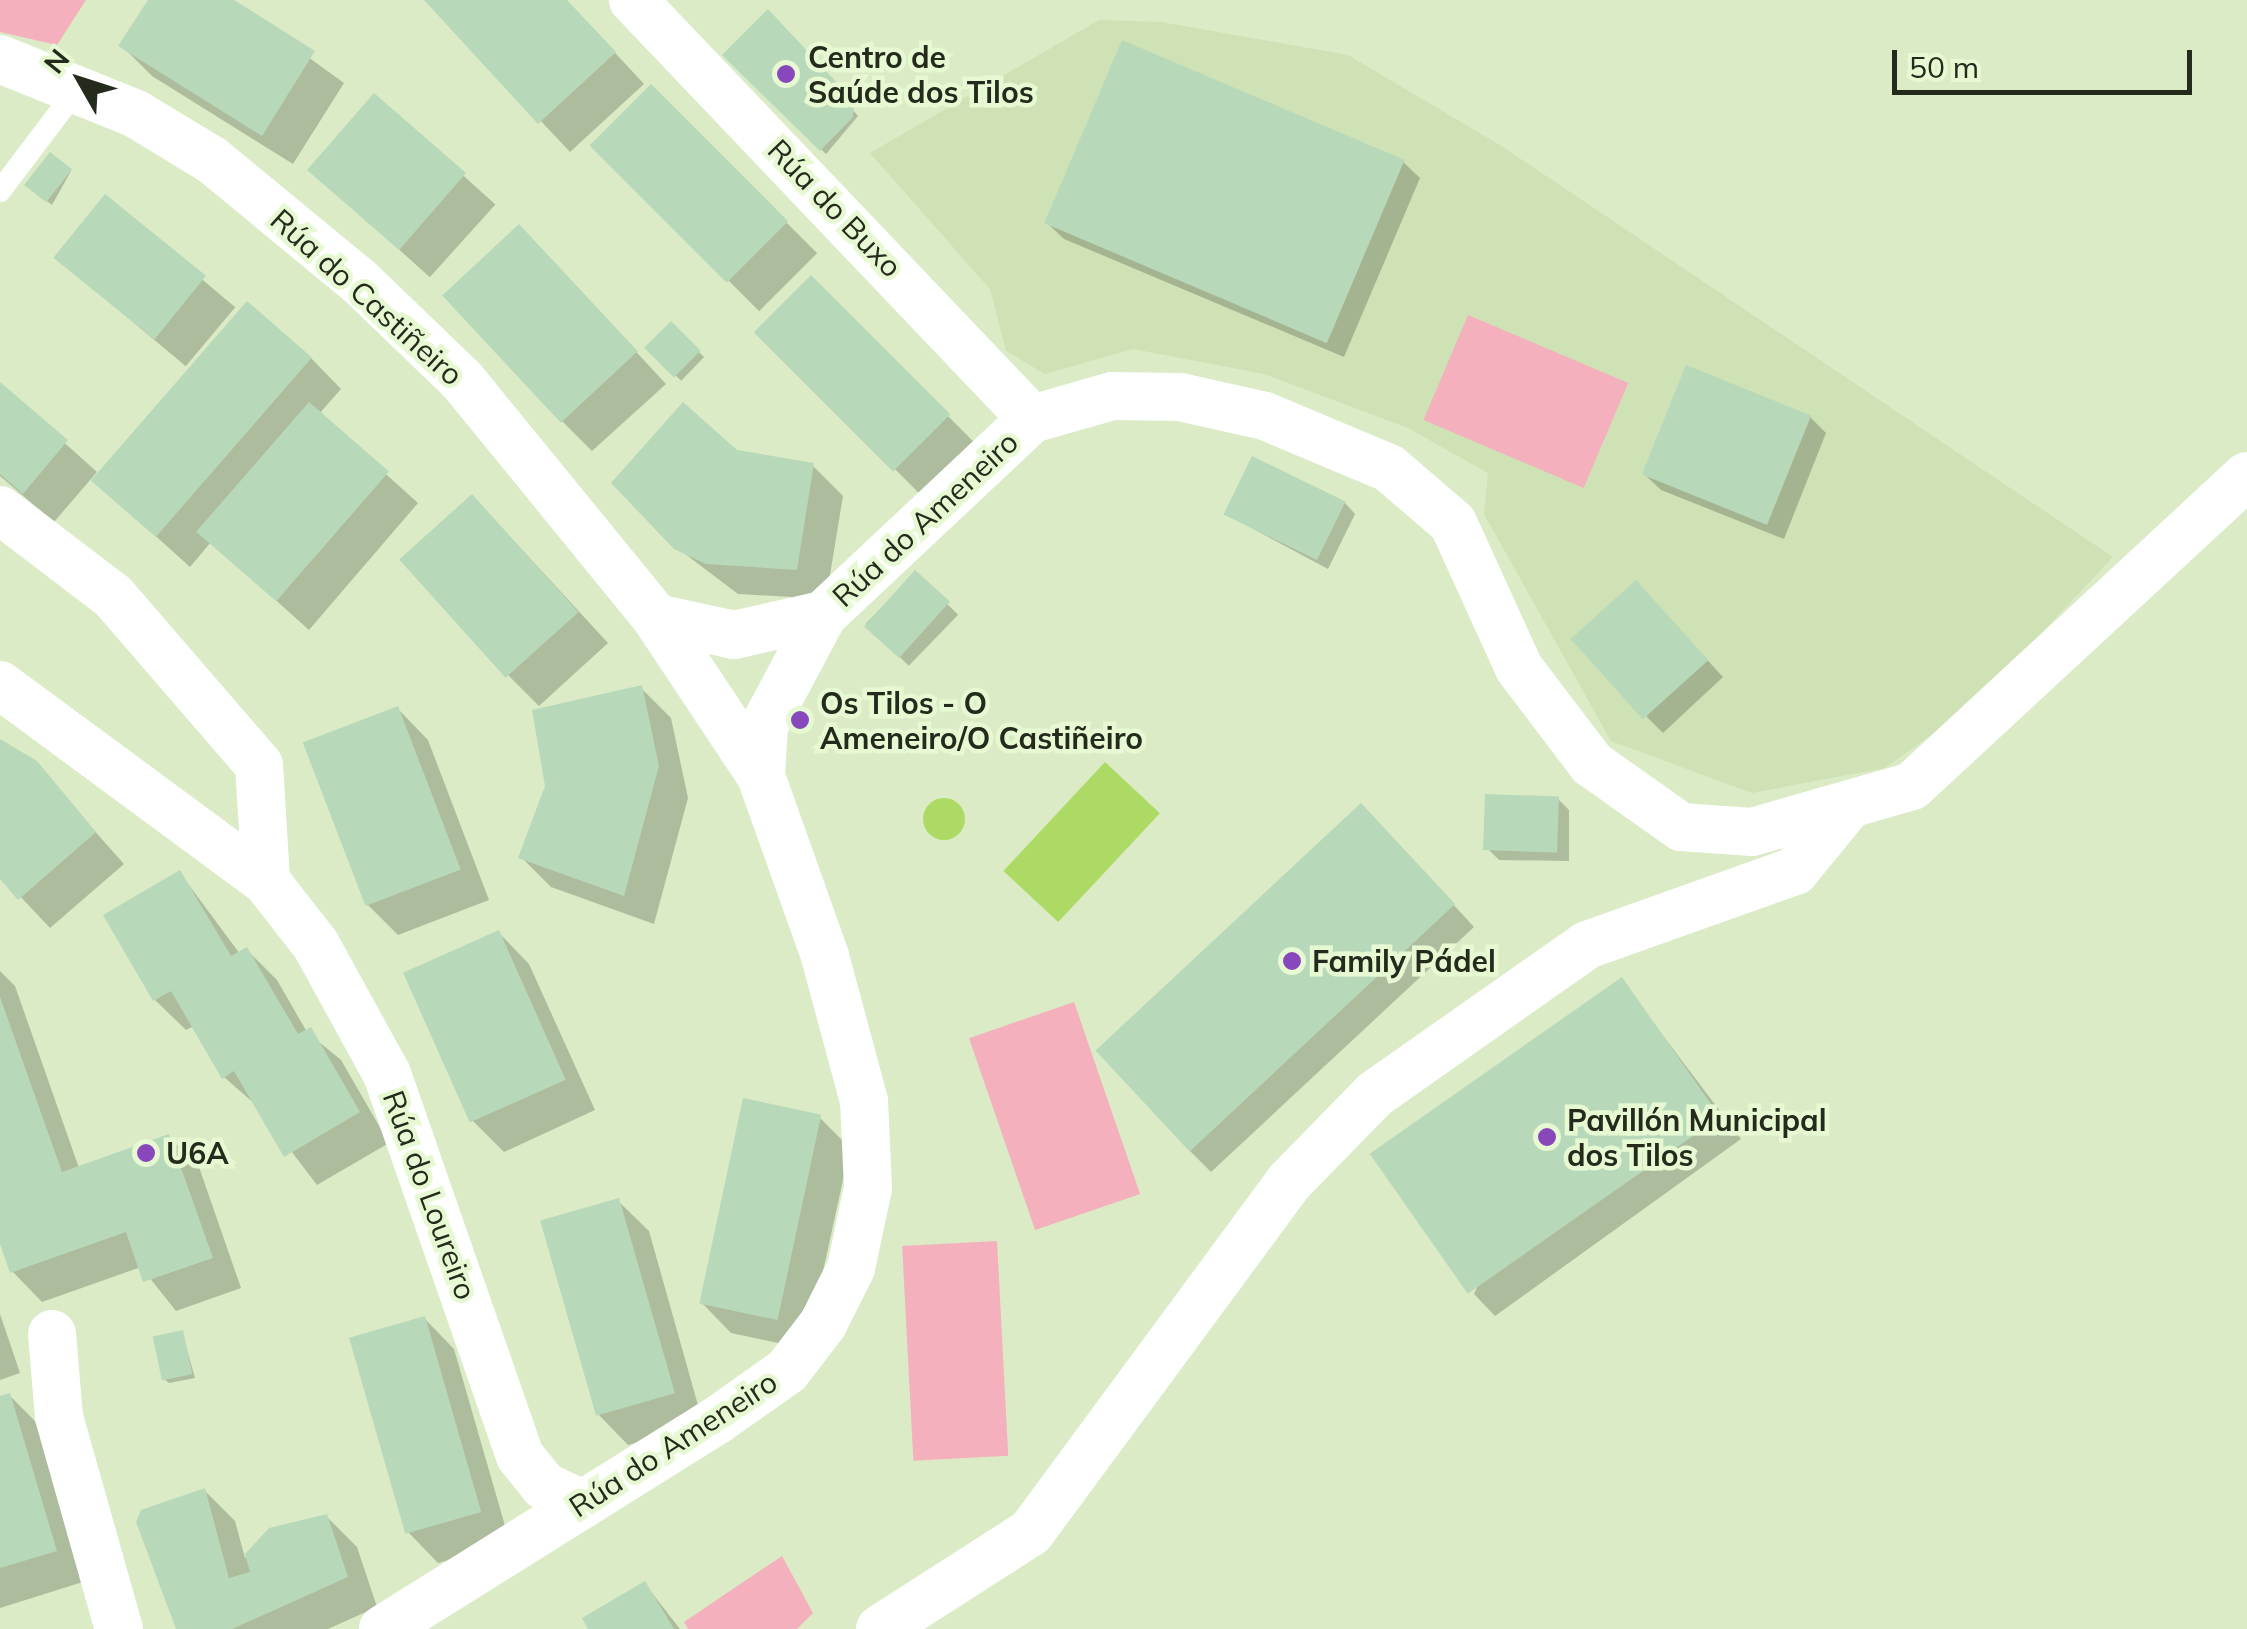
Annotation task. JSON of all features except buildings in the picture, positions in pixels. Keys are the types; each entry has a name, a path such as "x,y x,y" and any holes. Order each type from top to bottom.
{"street":[{"name":"Rúa do Buxo","path":"634,0 1032,420"},
{"name":"Rúa do Castiñeiro","path":"0,59 78,88 212,160 360,282 462,380 656,618 761,776"},
{"name":"Rúa do Ameneiro","path":"382,1629 787,1370 851,1268 868,1188 864,1100 826,956 761,776 764,726 823,615 1032,420 1112,396 1180,398 1265,416 1389,468 1453,523 1519,668 1592,764 1636,800 1681,827 1752,832 1845,810 1912,786 2247,476"},
{"path":"0,510 113,596 259,766 266,881"},
{"name":"Rúa do Ameneiro","path":"656,618 734,636 823,615"},
{"name":"Rúa do Loureiro","path":"0,685 266,881 316,944 386,1074 520,1456 544,1486 583,1504"},
{"path":"880,1629 1031,1532 1289,1182 1375,1094 1587,945 1796,871 1845,810"},
{"path":"52,1334 59,1417 118,1629"}],"lane":[{"path":"0,191 78,88"}],"shaded area":[{"path":"0,0 86,0 57,45 0,32"},
{"path":"1099,20 1161,22 1348,55 1503,147 2113,557 1975,704 1885,768 1752,793 1611,741 1484,514 1488,473 1408,428 1264,374 1133,349 1045,374 1006,351 990,289 870,153"},
{"path":"1468,315 1628,383 1584,488 1423,420"},
{"path":"1105,762 1160,813 1058,922 1003,871"},
{"path":"944,798 959,804 965,819 959,834 944,840 929,834 923,819 929,804"},
{"path":"1074,1002 1140,1194 1035,1230 969,1038"},
{"path":"997,1241 1008,1456 913,1461 902,1246"},
{"path":"782,1556 813,1613 797,1629 688,1629 684,1622"}],"place":[{"name":"Centro de Saúde dos Tilos","path":"786,74"},
{"name":"Os Tilos - O Ameneiro/O Castiñeiro","path":"800,720"},
{"name":"Family Pádel","path":"1292,961"},
{"name":"Pavillón Municipal dos Tilos","path":"1547,1137"},
{"name":"U6A","path":"146,1153"}]}
